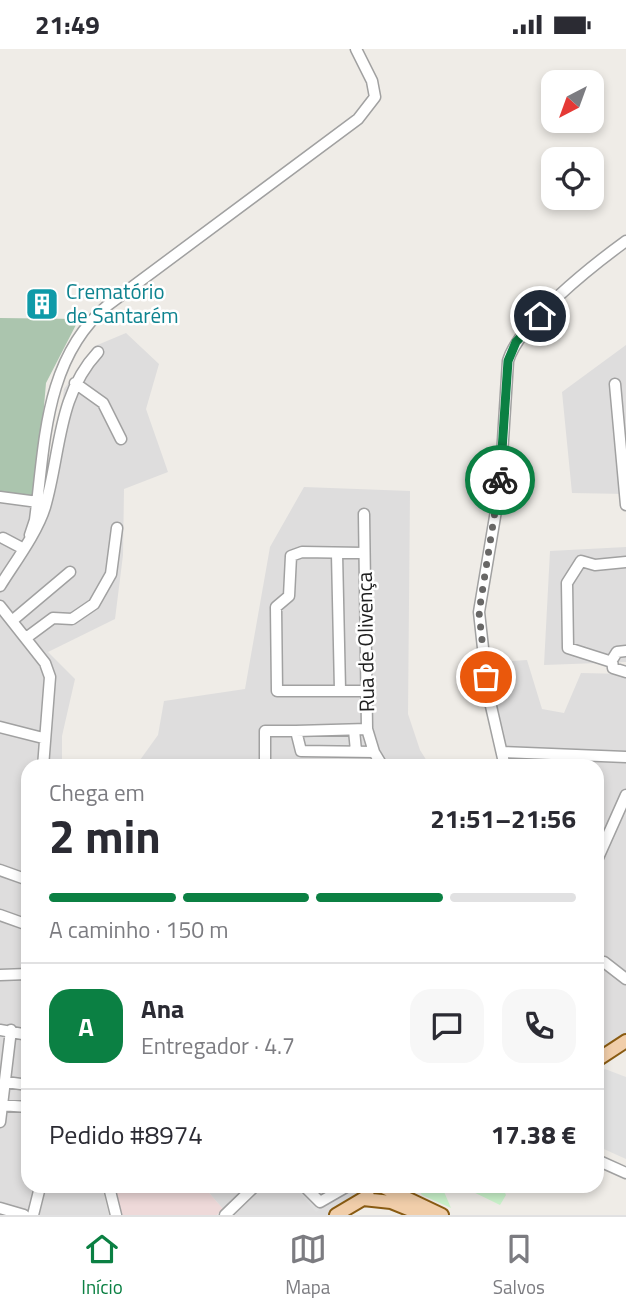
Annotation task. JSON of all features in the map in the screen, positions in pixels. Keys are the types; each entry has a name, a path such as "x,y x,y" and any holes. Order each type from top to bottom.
{"main road":[{"path":"604,1055 626,1041"},
{"path":"336,1215 372,1193"},
{"path":"391,1193 424,1211"},
{"path":"415,1193 424,1211"},
{"path":"363,1199 391,1202 442,1215"}],"street":[{"path":"30,535 38,502 53,394 68,355 81,331 108,305 358,119 375,96 372,82 356,49"},
{"path":"503,759 488,693 479,612 500,487 508,361 516,342 540,316 626,241"},
{"path":"0,586 4,571 42,515 51,484 55,448 75,383 82,369 98,352"},
{"path":"75,383 103,403 121,439"},
{"path":"615,384 626,505"},
{"path":"0,497 38,502"},
{"name":"Rua de Olivença","path":"364,514 367,729 378,759"},
{"path":"26,638 53,618 72,619 94,604 111,574 117,528"},
{"path":"3,538 22,548"},
{"path":"364,553 302,552 291,556 289,596 278,602 276,607 275,684 277,691 282,693 365,691"},
{"path":"337,554 340,690"},
{"path":"626,562 595,565 581,561 567,583 568,649 612,662 617,671 626,672"},
{"path":"13,620 70,572"},
{"path":"0,606 45,663 50,677 43,738 44,759"},
{"path":"612,662 617,652 626,651"},
{"path":"0,727 43,738"},
{"path":"265,759 265,731 367,729"},
{"path":"354,730 356,751"},
{"path":"296,731 301,751 374,752"},
{"path":"502,752 626,757"},
{"path":"604,844 626,795"},
{"path":"0,870 21,878"},
{"path":"0,915 21,922"},
{"path":"604,962 626,979"},
{"path":"0,975 21,974"},
{"path":"0,1122 6,1082 6,1030"},
{"path":"6,1082 21,1084"},
{"path":"1,1105 21,1106"},
{"path":"604,1163 626,1173"},
{"path":"33,1215 38,1193"},
{"path":"110,1193 116,1215"},
{"path":"225,1215 248,1193"},
{"path":"311,1193 320,1202 333,1193"},
{"path":"0,1208 16,1214"}],"shaded area":[{"path":"126,333 159,364 146,409 168,472 124,489 123,555 115,619 48,652 75,679 62,736 62,759 21,759 21,1193 104,1193 109,1215 0,1215 0,499 41,508 55,464 64,389 95,346"},
{"path":"626,345 626,494 572,493 562,392"},
{"path":"304,487 410,491 408,714 426,759 141,759 158,735 164,701 245,689 270,547"},
{"path":"626,547 626,662 544,665 550,551"},
{"path":"527,660 542,709 564,713 581,673 626,674 626,1034 604,1048 604,759 500,759 494,743 477,663"},
{"path":"354,730 356,751 301,751 296,731"},
{"path":"604,1070 626,1077 626,1159 604,1149"},
{"path":"116,1193 209,1193 223,1209 217,1215 122,1215"},
{"path":"209,1193 242,1193 223,1209"},
{"path":"250,1193 369,1193 333,1215 224,1215"},
{"path":"299,1193 343,1193 316,1212"}],"green space":[{"path":"0,318 79,319 46,383 36,499 0,494"},
{"path":"421,1193 445,1193 451,1208"},
{"path":"475,1193 505,1193 500,1205"}],"way so far":[{"path":"486,677 479,612 500,480"}],"place":[{"name":"Crematório de Santarém","path":"42,304"}],"route":[{"path":"500,480 508,361 516,342 540,316"}]}
